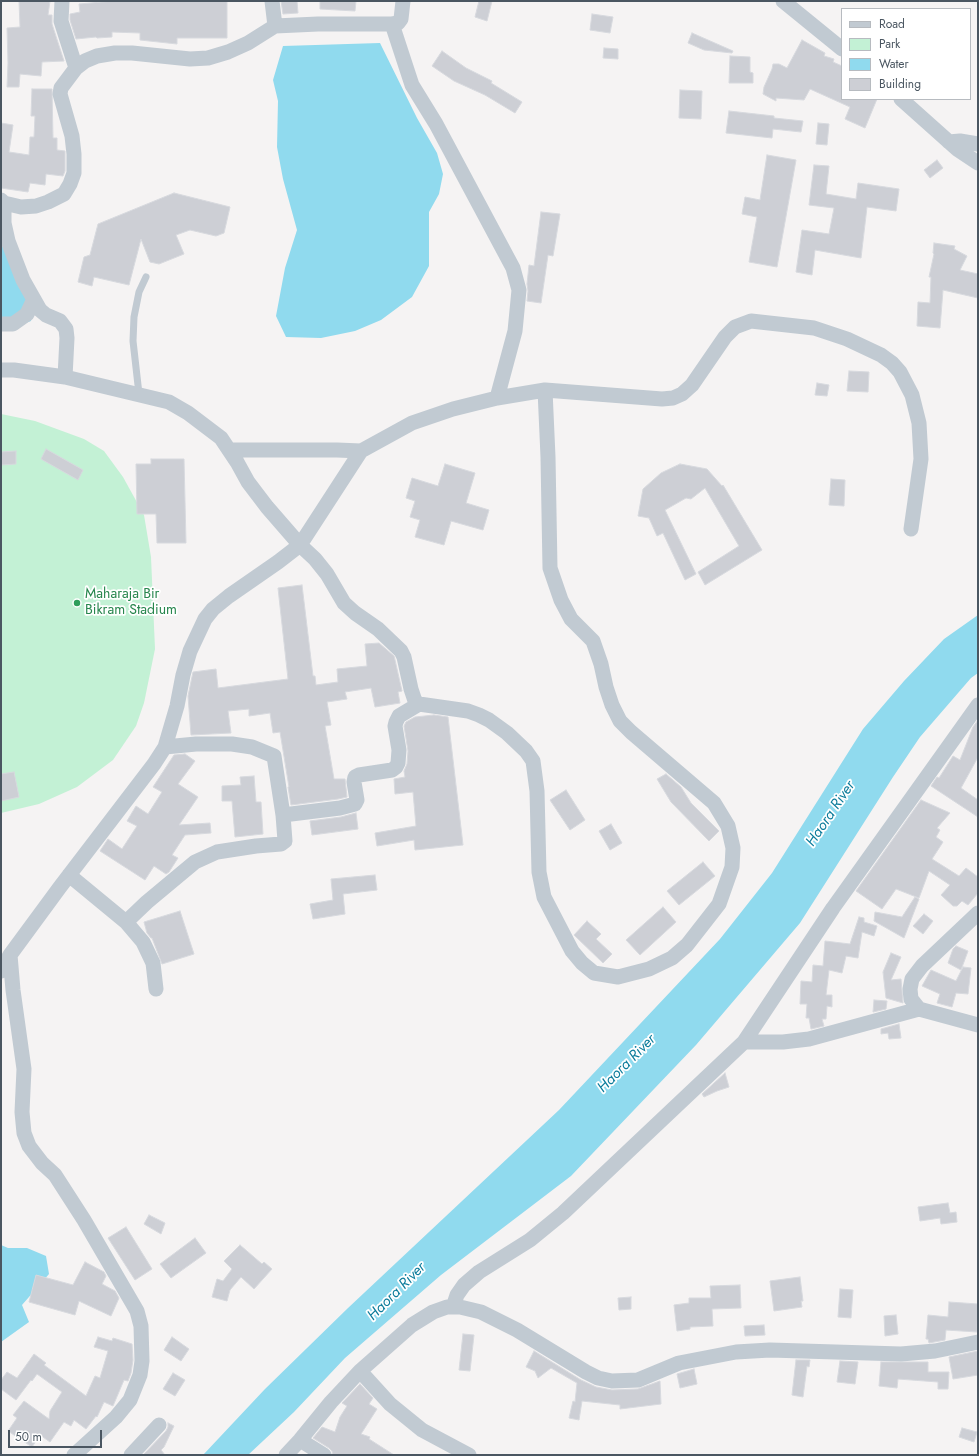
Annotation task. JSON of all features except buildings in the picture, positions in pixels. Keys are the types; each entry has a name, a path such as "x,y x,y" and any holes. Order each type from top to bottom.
{"street":[{"path":"62,1 61,21 76,68"},
{"path":"272,1 275,26"},
{"path":"65,377 66,330 60,321 42,313 23,280 8,241 4,223 2,202 21,207 36,206 64,194 70,184 74,173 72,136 60,94 61,88 76,68 97,56 115,53 132,53 190,59 208,58 228,52 248,43 275,26 398,23 401,18 403,1"},
{"path":"784,1 841,48"},
{"path":"392,24 412,85 436,124 514,268 519,290 515,331 497,398"},
{"path":"901,100 957,149 978,163"},
{"path":"949,142 960,141 978,144"},
{"path":"1,324 13,324 27,314 34,299"},
{"path":"1,971 10,955 154,764 165,747 177,706 183,675 190,651 205,619 213,609 229,596 300,545 361,451 412,423 453,409 497,398 545,390 662,399 673,398 682,394 692,385 725,337 735,327 751,322 814,328 847,339 881,355 900,372 912,395 919,423 921,459 911,529"},
{"path":"1,370 14,370 65,377 169,402 188,413 221,438 230,450 248,482 267,507 327,574 344,603 355,613 378,629 401,651 404,657 415,701 419,704 468,711 479,715 489,720 507,733 526,751 533,762 537,791 539,872 544,896 572,951 582,963 594,972 618,977 649,969 672,958 687,945 719,904 732,867 733,848 728,826 714,803 620,721 612,705 593,641 571,619 561,600 550,568 545,390"},
{"path":"230,450 361,451"},
{"path":"283,816 340,808 355,804 357,800 354,782 355,777 392,770 396,767 398,763 399,750 395,726 396,722 399,716 419,704"},
{"path":"452,1307 457,1294 464,1285 479,1272 530,1240 563,1213 744,1042 833,908 978,705"},
{"path":"126,922 147,902 195,862 217,852 281,844 285,842 283,816 274,756 252,747 232,744 196,744 165,747"},
{"path":"69,875 126,922 143,942 153,963 156,989"},
{"path":"918,1009 911,999 910,989 912,979 922,966 978,913"},
{"path":"10,955 13,990 24,1069 24,1133 29,1146 42,1163 55,1175 84,1220 137,1311 141,1326 142,1361 140,1375 130,1400 112,1422 74,1455"},
{"path":"744,1042 783,1042 809,1039 918,1009 978,1026"},
{"path":"286,1455 331,1402 360,1371 412,1325 426,1315 442,1308 467,1308 481,1312 494,1318 586,1372 598,1378 612,1381 638,1380 679,1363 736,1352 770,1350 901,1354 934,1351 978,1342"},
{"path":"360,1371 390,1404 422,1430 469,1455"},
{"path":"131,1455 159,1425"},
{"path":"300,1440 324,1455"}],"lane":[{"path":"139,394 133,341 134,317 139,292 146,277"}],"green space":[{"name":"Maharaja Bir Bikram Stadium","path":"1,414 35,421 84,439 104,451 123,477 144,515 151,557 155,649 144,703 136,726 113,760 77,787 39,804 1,813"}],"water":[{"path":"380,43 417,118 437,153 443,174 439,194 429,212 429,266 412,297 381,320 355,331 321,338 286,337 276,316 285,268 297,230 283,179 277,147 278,101 273,80 283,46"},
{"path":"1,246 7,249 33,311 31,321 17,326 1,324"},
{"name":"Haora River","path":"978,615 978,673 971,678 920,737 800,923 696,1045 571,1176 441,1275 345,1358 294,1412 248,1455 203,1455 265,1389 348,1308 559,1110 720,939 772,873 863,729 904,681 944,639"},
{"path":"1,1245 8,1248 27,1248 46,1256 49,1274 22,1305 29,1322 1,1342"}],"place":[{"name":"Maharaja Bir Bikram Stadium","path":"77,603"}]}
